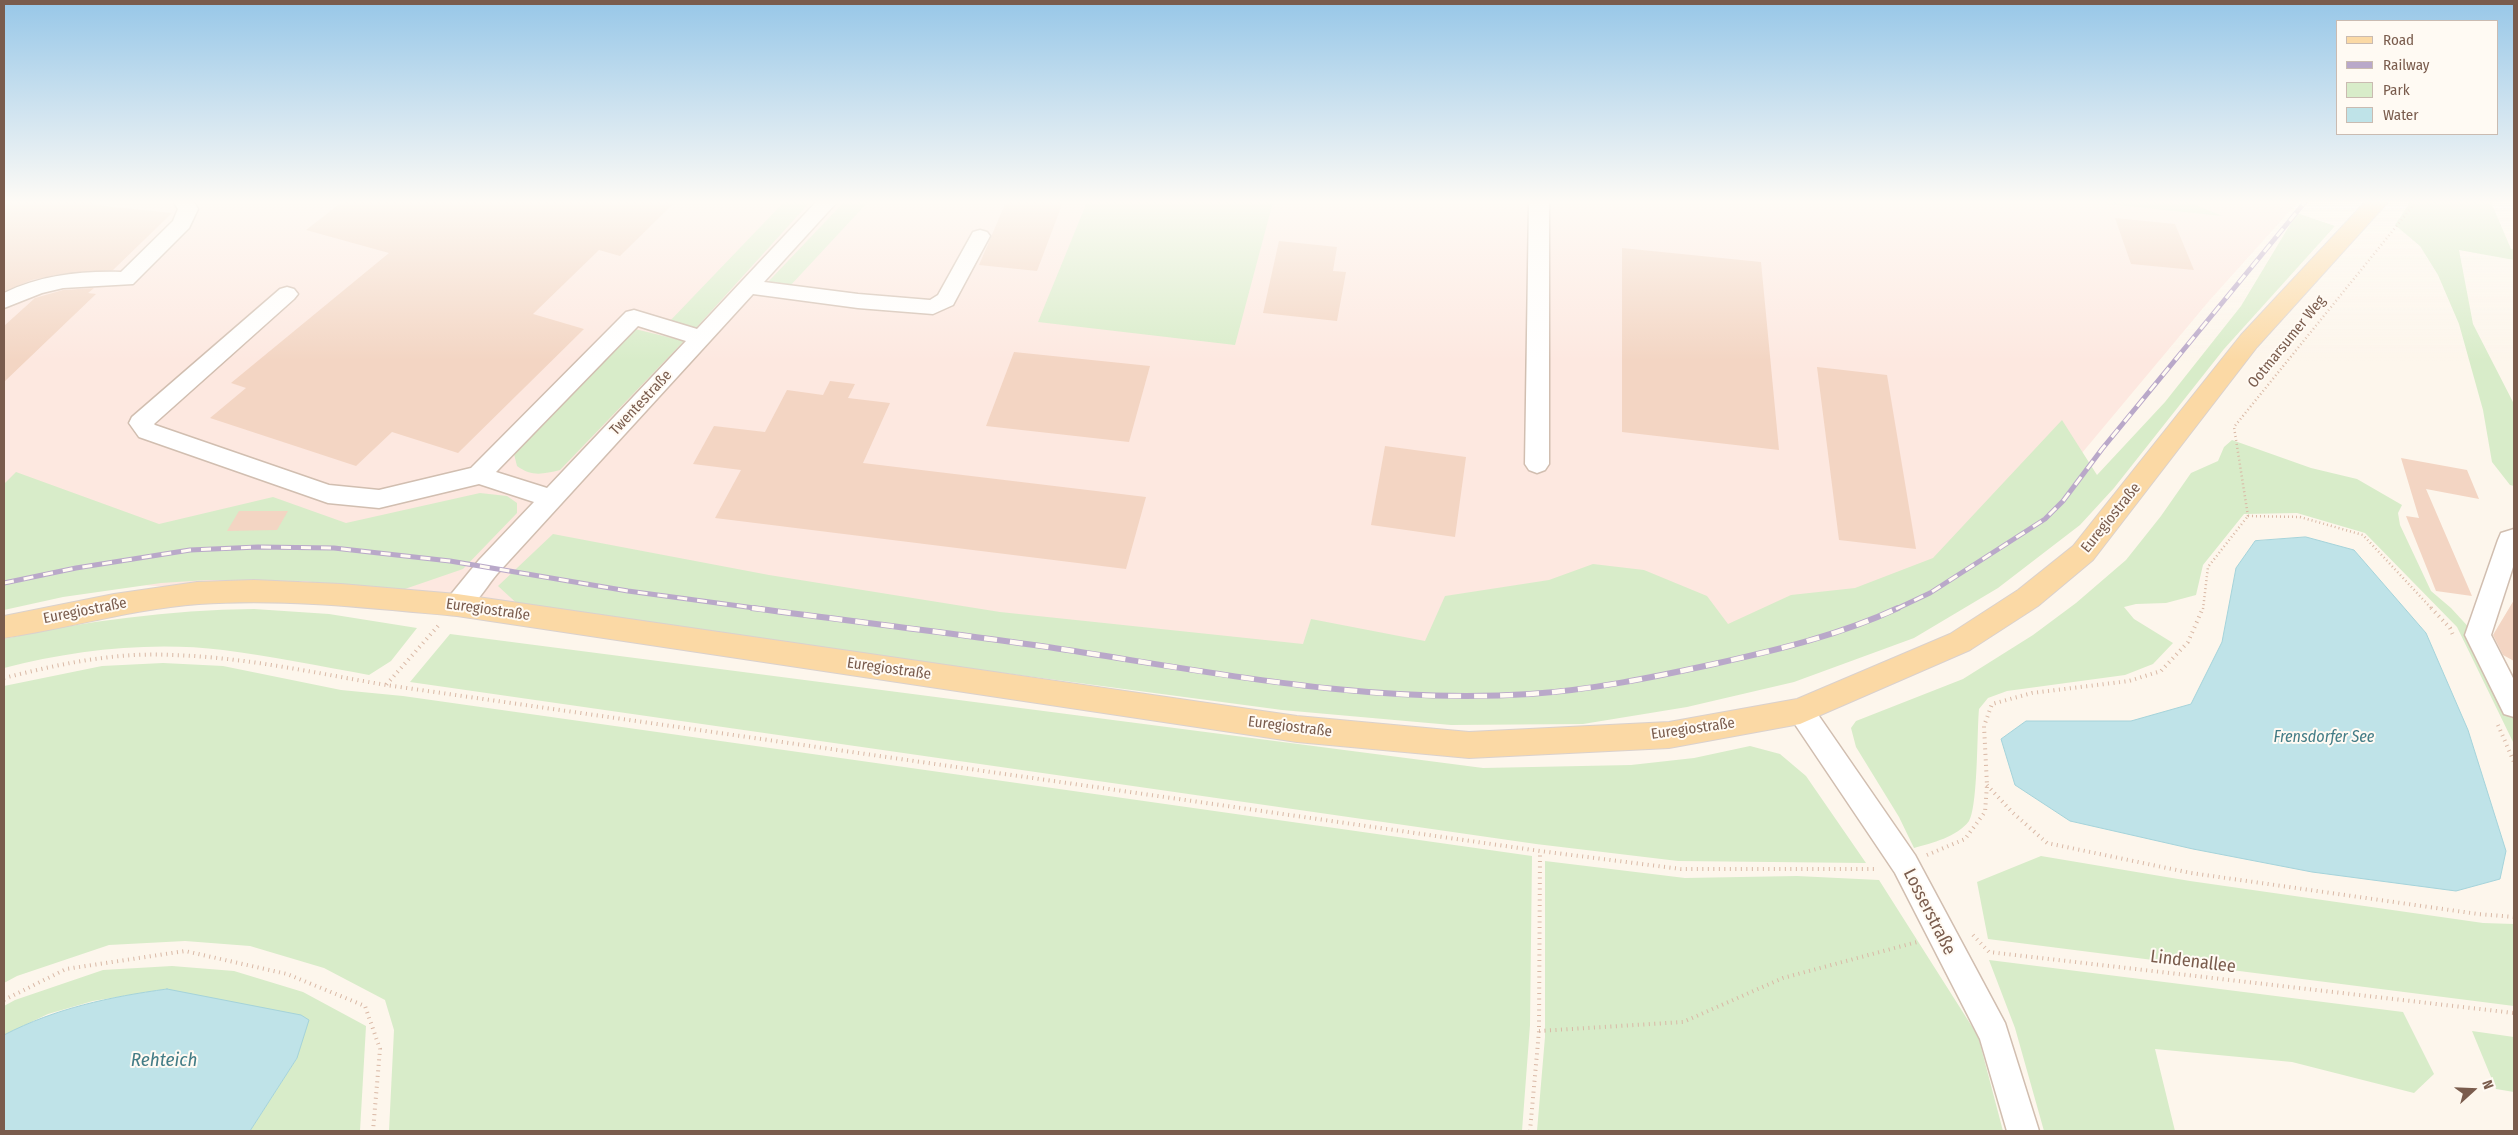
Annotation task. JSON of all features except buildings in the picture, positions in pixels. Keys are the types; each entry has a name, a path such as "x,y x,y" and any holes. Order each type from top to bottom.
{"main road":[{"name":"Euregiostraße","path":"4,627 133,602 224,592 317,593 457,605 1297,729 1469,745 1669,735 1800,711 1960,642 2028,598 2084,553 2249,341 2328,255"}],"street":[{"path":"4,301 30,288 58,280 87,277 126,279 150,255"},
{"name":"Twentestraße","path":"457,605 488,567 779,255"},
{"path":"748,288 858,301 933,307 946,300 970,255"},
{"path":"1537,464 1539,255"},
{"path":"287,294 140,423 147,432 328,494 379,499 479,475 634,317 701,338"},
{"path":"479,475 551,500"},
{"path":"2506,715 2478,635 2510,540 2514,538"},
{"name":"Losserstraße","path":"1800,711 1905,864 1941,936 1994,1034 2023,1131"}],"path":[{"name":"Ootmarsumer Weg","path":"2373,255 2234,427 2248,516 2300,518 2363,535 2450,628 2454,637"},
{"path":"4,678 32,670 121,656 194,656 386,684"},
{"path":"2506,715 2514,762"},
{"path":"1987,785 2012,812 2047,843 2191,873 2478,914 2514,917"},
{"path":"1530,1131 1539,1031 1540,851"},
{"name":"Lindenallee","path":"1970,932 1989,952 2514,1013"},
{"path":"1539,1031 1683,1022 1783,978 1941,936"},
{"path":"4,1000 66,969 185,951 287,974 365,1006 380,1049 374,1131"}],"shaded area":[{"path":"4,255 2250,255 2209,301 2041,502 1893,594 1532,687 480,605 4,577"}],"green space":[{"path":"733,255 762,255 695,329 669,322"},
{"path":"794,255 819,255 789,287 768,282"},
{"path":"1065,255 1259,255 1235,345 1038,322"},
{"path":"2272,255 2309,255 2224,349 2114,488 2080,525 1998,588 1914,638 1794,682 1687,707 1583,724 1451,725 1282,710 523,609 498,586 553,534 769,575 1000,612 1303,644 1311,619 1425,641 1445,596 1549,580 1593,564 1644,570 1707,596 1728,624 1791,595 1855,588 1933,558 2062,420 2097,475 2165,402 2241,306"},
{"path":"2426,255 2460,255 2473,324 2514,404 2514,486 2510,485 2492,462 2483,410 2459,324 2438,275"},
{"path":"2486,255 2514,255 2514,260"},
{"path":"635,329 684,341 560,470 538,474 528,472 517,466 514,454"},
{"path":"2232,440 2311,468 2357,479 2402,505 2398,513 2400,525 2431,591 2451,608 2474,633 2514,699 2514,744 2457,627 2365,533 2297,513 2244,514 2203,565 2196,595 2166,603 2136,604 2124,607 2134,619 2173,643 2153,664 2125,675 2007,691 1988,698 1979,709 1976,785 1969,821 1964,827 1951,835 1914,848 1899,817 1856,747 1851,728 1856,721 1963,679 2033,635 2076,603 2126,560 2161,516 2191,473 2218,461 2224,447"},
{"path":"16,472 159,524 273,497 346,523 480,493 507,496 517,503 517,513 463,569 399,591 303,581 208,580 161,583 63,597 4,610 4,484"},
{"path":"254,609 329,614 417,628 391,661 369,675 241,652 168,646 85,652 57,656 4,668 4,639 97,622 159,614"},
{"path":"450,634 1483,768 1631,765 1694,758 1750,746 1780,754 1806,776 1866,863 1678,861 1536,844 410,682"},
{"path":"163,663 223,666 341,690 403,696 1532,856 1530,1025 1522,1131 389,1131 394,1030 385,1000 324,968 250,946 185,941 109,945 17,976 4,983 4,686 102,666"},
{"path":"2041,856 2190,881 2483,923 2514,924 2514,1006 1988,939 1977,882"},
{"path":"1545,861 1685,878 1797,876 1879,880 1978,1036 2003,1131 1537,1131 1545,1037"},
{"path":"1989,960 2403,1012 2434,1074 2414,1093 2292,1062 2155,1049 2175,1131 2044,1131 2015,1028"},
{"path":"172,966 234,971 303,992 366,1026 360,1131 250,1131 297,1058 167,989 93,1001 48,1014 4,1035 4,1006 15,1000 103,970"},
{"path":"2472,1031 2514,1037 2514,1092 2496,1089"}],"water":[{"name":"Frensdorfer See","path":"2306,537 2354,550 2426,633 2468,730 2506,851 2500,879 2456,891 2312,872 2193,849 2070,821 2015,785 2001,739 2026,721 2131,721 2191,704 2222,642 2236,568 2255,541"},
{"name":"Rehteich","path":"167,989 301,1015 309,1020 297,1058 250,1131 4,1131 4,1035 43,1018 83,1005"}],"railway":[{"path":"1896,609 1930,593 2045,519 2063,501 2102,449 2261,255"},
{"path":"4,583 76,568 190,550 258,547 334,548 450,561 628,591 762,609"},
{"path":"752,608 1048,647 1288,684 1409,695 1469,696 1553,692 1669,674 1808,641 1876,618 1898,608"}]}
